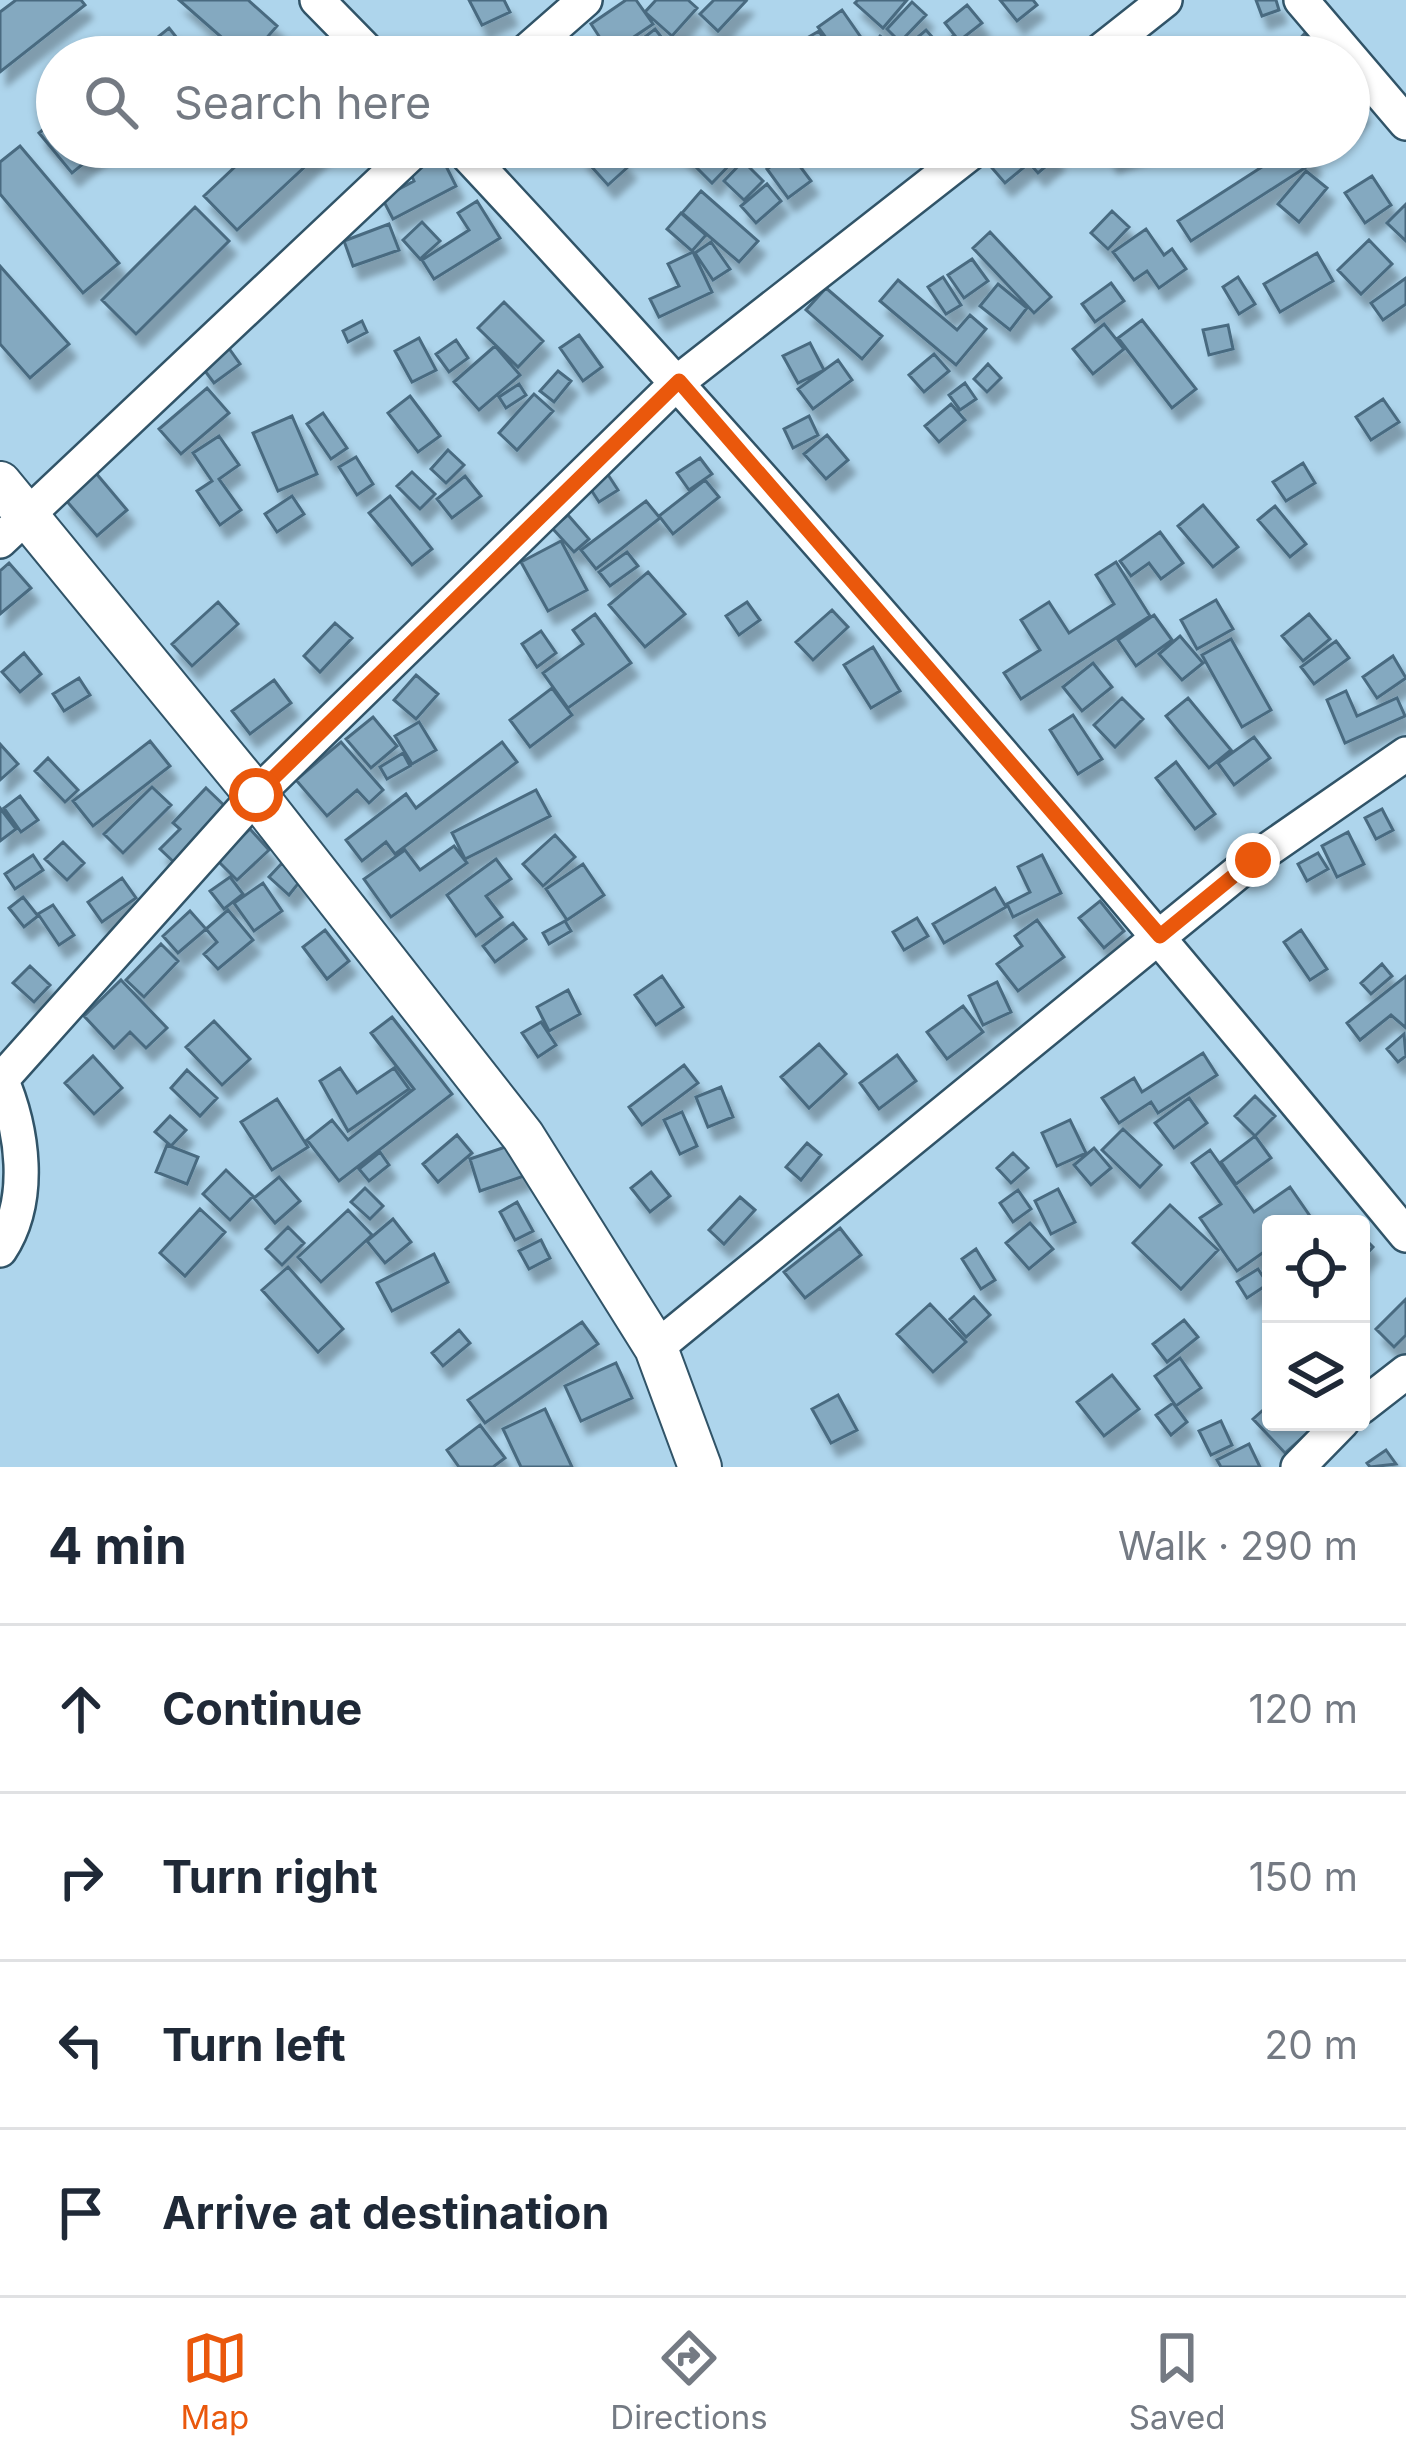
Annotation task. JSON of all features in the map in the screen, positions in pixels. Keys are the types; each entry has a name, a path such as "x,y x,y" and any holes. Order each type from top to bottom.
{"street":[{"path":"317,0 352,36"},
{"path":"544,36 585,0"},
{"path":"1120,36 1166,0"},
{"path":"1300,0 1331,36"},
{"path":"1370,81 1406,123"},
{"path":"395,168 9,513 256,795 524,1136 656,1348 700,1467"},
{"path":"480,168 679,381 1160,936 1406,1235"},
{"path":"0,1250 16,1225 23,1198 1,1078 256,795 679,381 951,168"},
{"path":"656,1348 1253,860 1406,754"},
{"path":"1370,1400 1406,1372"},
{"path":"1298,1467 1333,1431"}],"building":[{"path":"16,0 81,0 85,5 46,36 36,36 36,44 0,72 0,12"},
{"path":"179,0 248,0 277,26 268,36 220,36"},
{"path":"469,0 504,0 510,12 482,25"},
{"path":"626,0 636,0 653,24 635,36 599,36 591,24"},
{"path":"656,0 688,0 697,8 672,36 645,12"},
{"path":"714,0 746,1 718,31 700,14"},
{"path":"907,0 883,28 855,3"},
{"path":"1000,0 1033,0 1037,5 1017,21"},
{"path":"1256,0 1276,0 1279,10 1262,16"},
{"path":"912,2 926,15 906,36 894,36 887,29"},
{"path":"967,5 982,23 965,36 955,36 945,23"},
{"path":"842,10 860,36 825,36 818,27"},
{"path":"20,146 119,263 83,293 0,194 0,162"},
{"path":"234,168 303,168 237,230 204,196"},
{"path":"447,168 456,186 393,219 382,198 414,181 410,172"},
{"path":"593,168 627,168 608,185"},
{"path":"697,168 726,168 712,183"},
{"path":"736,168 750,168 763,181 744,200 724,181"},
{"path":"801,168 811,181 788,198 767,169"},
{"path":"992,168 1023,168 1005,183"},
{"path":"1260,168 1305,168 1191,241 1178,221"},
{"path":"1306,171 1327,188 1299,222 1278,204"},
{"path":"1372,176 1391,205 1365,223 1345,193"},
{"path":"767,184 781,201 756,223 741,206"},
{"path":"701,191 758,241 739,262 682,213"},
{"path":"477,201 500,238 434,279 422,260 469,230 458,213"},
{"path":"1406,204 1406,241 1387,223"},
{"path":"195,207 229,241 136,334 102,300"},
{"path":"1112,211 1129,227 1108,249 1091,233"},
{"path":"681,213 706,235 692,251 667,229"},
{"path":"422,222 440,241 420,259 403,240"},
{"path":"389,224 399,250 353,266 344,241"},
{"path":"1146,229 1164,255 1172,249 1186,269 1159,288 1147,271 1134,280 1113,252"},
{"path":"990,232 1051,297 1034,313 973,248"},
{"path":"1369,240 1392,264 1361,294 1338,270"},
{"path":"711,242 730,269 713,280 695,253"},
{"path":"693,252 712,292 659,317 650,299 679,286 668,264"},
{"path":"1317,253 1333,281 1280,312 1264,284"},
{"path":"972,259 988,281 964,298 948,275"},
{"path":"0,266 69,344 30,378 0,344"},
{"path":"943,277 961,305 946,314 928,287"},
{"path":"1238,277 1255,304 1239,314 1223,287"},
{"path":"1406,278 1406,304 1383,320 1371,303"},
{"path":"898,280 957,330 970,315 986,329 956,365 880,301"},
{"path":"1111,283 1124,301 1095,322 1082,304"},
{"path":"998,284 1027,308 1010,330 980,306"},
{"path":"826,288 882,336 862,359 806,310"},
{"path":"504,302 543,341 518,367 478,328"},
{"path":"1142,320 1196,389 1172,408 1118,338"},
{"path":"362,321 367,332 348,342 343,331"},
{"path":"1104,324 1124,349 1093,374 1073,349"},
{"path":"1228,325 1233,349 1209,355 1203,330"},
{"path":"579,335 602,367 583,381 560,348"},
{"path":"419,338 436,370 412,382 395,351"},
{"path":"456,340 468,358 449,372 436,354"},
{"path":"810,343 824,370 798,383 783,356"},
{"path":"495,346 520,375 479,410 454,382"},
{"path":"228,347 240,364 214,383 202,367"},
{"path":"934,354 949,371 924,392 909,375"},
{"path":"838,360 852,380 813,409 798,389"},
{"path":"988,364 1001,378 987,392 974,379"},
{"path":"558,371 571,381 554,402 540,391"},
{"path":"965,383 976,399 960,410 949,395"},
{"path":"519,384 526,395 506,408 499,397"},
{"path":"207,388 229,413 181,454 159,429"},
{"path":"534,394 553,411 517,450 499,433"},
{"path":"410,396 440,436 418,452 388,413"},
{"path":"1383,399 1399,422 1371,440 1356,417"},
{"path":"951,404 965,420 939,442 925,426"},
{"path":"323,413 347,448 331,459 307,424"},
{"path":"292,416 317,474 278,491 253,433"},
{"path":"809,416 818,435 793,448 784,429"},
{"path":"827,435 848,460 826,479 804,454"},
{"path":"219,436 239,465 219,479 241,510 220,525 197,491 212,481 193,453"},
{"path":"448,450 464,465 446,483 431,469"},
{"path":"356,457 373,484 357,495 339,467"},
{"path":"700,458 712,474 689,490 677,473"},
{"path":"1303,463 1315,483 1286,501 1273,482"},
{"path":"603,467 618,490 599,502 584,479"},
{"path":"95,472 127,510 97,536 64,498"},
{"path":"412,472 435,494 420,509 397,486"},
{"path":"465,476 481,496 452,518 437,499"},
{"path":"705,480 719,497 673,534 659,516"},
{"path":"292,496 304,514 277,532 265,514"},
{"path":"390,496 432,549 412,565 369,513"},
{"path":"646,501 660,518 596,569 581,550"},
{"path":"1203,505 1238,547 1213,567 1178,526"},
{"path":"1275,506 1306,544 1290,557 1258,520"},
{"path":"568,515 589,539 574,552 552,528"},
{"path":"1160,532 1183,563 1161,579 1149,563 1131,576 1120,561"},
{"path":"561,541 587,590 548,611 521,562"},
{"path":"627,552 638,566 610,586 599,572"},
{"path":"1116,562 1150,616 1021,699 1004,673 1040,650 1021,620 1049,602 1069,633 1114,604 1096,575"},
{"path":"9,563 31,588 0,614 0,571"},
{"path":"648,572 685,614 645,647 609,605"},
{"path":"1216,600 1233,629 1197,649 1181,620"},
{"path":"218,602 238,624 192,666 172,644"},
{"path":"747,602 760,620 739,635 726,616"},
{"path":"832,610 848,627 813,660 796,642"},
{"path":"595,614 631,663 568,708 543,673 583,644 573,630"},
{"path":"1309,614 1330,639 1303,661 1282,636"},
{"path":"1154,615 1172,640 1136,666 1118,640"},
{"path":"335,623 352,638 320,672 304,656"},
{"path":"541,631 556,653 537,667 522,644"},
{"path":"1180,636 1203,663 1182,680 1159,654"},
{"path":"1231,639 1271,710 1242,727 1202,655"},
{"path":"1336,641 1349,658 1314,684 1301,667"},
{"path":"873,647 900,691 871,708 844,665"},
{"path":"24,653 41,674 20,692 2,672"},
{"path":"1393,656 1406,678 1377,698 1363,677"},
{"path":"1093,663 1112,687 1082,711 1063,687"},
{"path":"416,675 438,694 416,719 394,700"},
{"path":"79,678 90,695 64,711 53,694"},
{"path":"274,680 291,703 250,734 232,711"},
{"path":"552,688 572,715 530,747 510,720"},
{"path":"1346,691 1357,716 1397,698 1405,716 1345,743 1327,700"},
{"path":"1122,698 1143,719 1115,747 1094,725"},
{"path":"1188,698 1231,750 1209,768 1166,716"},
{"path":"1073,715 1102,759 1078,774 1050,730"},
{"path":"373,717 397,746 371,768 346,739"},
{"path":"419,722 436,750 412,764 395,736"},
{"path":"1254,737 1270,758 1234,785 1218,763"},
{"path":"150,741 170,766 93,826 73,801"},
{"path":"341,742 383,790 369,803 357,790 327,816 296,780"},
{"path":"502,742 517,762 395,854 386,842 362,861 346,840 406,794 416,808"},
{"path":"0,744 18,764 0,780"},
{"path":"403,753 410,766 387,779 380,767"},
{"path":"48,758 78,790 65,802 35,771"},
{"path":"1176,762 1215,814 1195,829 1156,778"},
{"path":"152,787 171,805 123,853 104,834"},
{"path":"206,788 231,812 179,867 160,849 180,829 173,823"},
{"path":"536,790 550,816 465,859 452,833"},
{"path":"20,796 38,820 21,832 4,808"},
{"path":"0,808 16,829 0,841"},
{"path":"1382,809 1393,830 1376,839 1365,818"},
{"path":"250,829 269,850 237,880 217,860"},
{"path":"1348,832 1364,864 1337,877 1322,846"},
{"path":"555,835 575,857 543,886 523,864"},
{"path":"63,842 84,863 67,880 45,859"},
{"path":"454,846 467,863 391,917 364,879 405,850 420,870"},
{"path":"1318,853 1328,869 1307,881 1298,864"},
{"path":"33,855 43,870 15,889 5,874"},
{"path":"1042,855 1061,893 1013,917 1007,904 1030,892 1018,867"},
{"path":"496,859 511,879 486,896 502,917 476,936 447,895"},
{"path":"282,863 301,880 289,895 269,877"},
{"path":"583,864 604,895 567,920 546,889"},
{"path":"230,877 243,894 224,909 210,891"},
{"path":"122,878 136,898 102,922 88,902"},
{"path":"263,883 282,911 254,931 234,903"},
{"path":"995,888 1006,907 944,943 933,924"},
{"path":"23,897 38,916 24,927 9,908"},
{"path":"1100,901 1124,931 1104,948 1079,918"},
{"path":"53,905 74,935 59,945 38,914"},
{"path":"228,910 253,940 218,969 204,954 217,942 206,929"},
{"path":"190,911 206,929 178,953 163,936"},
{"path":"917,918 928,936 904,950 893,932"},
{"path":"1037,920 1064,957 1018,991 997,964 1022,946 1015,936"},
{"path":"565,921 571,931 549,944 543,933"},
{"path":"513,923 526,939 495,962 483,946"},
{"path":"325,930 349,961 327,979 303,947"},
{"path":"1301,930 1327,969 1310,980 1284,942"},
{"path":"161,944 178,961 144,997 126,980"},
{"path":"1382,964 1392,976 1371,994 1361,983"},
{"path":"30,966 50,985 34,1002 13,983"},
{"path":"662,976 683,1007 656,1025 635,995"},
{"path":"1406,976 1406,1028 1391,1015 1360,1040 1347,1023"},
{"path":"121,980 167,1028 146,1048 130,1032 114,1048 84,1016"},
{"path":"997,982 1011,1012 983,1025 969,996"},
{"path":"568,990 580,1014 549,1031 537,1007"},
{"path":"963,1006 983,1032 947,1059 927,1032"},
{"path":"392,1017 452,1094 339,1181 307,1140 332,1120 348,1140 414,1089 371,1033"},
{"path":"214,1021 250,1059 222,1085 186,1047"},
{"path":"541,1022 556,1045 538,1057 522,1033"},
{"path":"1404,1034 1406,1056 1398,1062 1387,1049"},
{"path":"819,1044 846,1074 809,1108 781,1077"},
{"path":"1203,1053 1217,1075 1158,1113 1151,1102 1119,1123 1102,1098 1134,1078 1142,1092"},
{"path":"897,1055 916,1081 879,1109 860,1083"},
{"path":"93,1056 122,1088 94,1114 65,1083"},
{"path":"684,1065 698,1083 642,1125 629,1107"},
{"path":"340,1068 357,1093 394,1068 409,1089 348,1131 320,1081"},
{"path":"187,1070 217,1098 200,1116 171,1088"},
{"path":"721,1087 733,1117 708,1127 696,1097"},
{"path":"1255,1096 1275,1116 1255,1136 1235,1116"},
{"path":"1189,1098 1207,1123 1174,1148 1155,1123"},
{"path":"277,1099 308,1147 272,1170 241,1122"},
{"path":"682,1112 697,1146 680,1154 664,1120"},
{"path":"170,1116 186,1130 171,1146 155,1132"},
{"path":"1070,1120 1086,1153 1057,1166 1042,1133"},
{"path":"1123,1129 1161,1165 1140,1187 1102,1150"},
{"path":"457,1135 472,1153 438,1182 423,1164"},
{"path":"1255,1136 1271,1158 1236,1184 1221,1162"},
{"path":"807,1143 821,1155 801,1180 786,1167"},
{"path":"514,1144 524,1176 480,1191 470,1159"},
{"path":"167,1145 198,1157 187,1184 156,1172"},
{"path":"1094,1148 1111,1168 1091,1185 1074,1165"},
{"path":"1210,1150 1254,1212 1290,1187 1309,1215 1262,1215 1262,1253 1237,1271 1200,1218 1221,1204 1192,1163"},
{"path":"380,1152 389,1165 369,1181 359,1169"},
{"path":"1013,1153 1028,1168 1011,1183 997,1168"},
{"path":"226,1170 253,1196 230,1220 203,1194"},
{"path":"651,1172 670,1196 650,1212 631,1188"},
{"path":"279,1177 300,1201 275,1223 254,1198"},
{"path":"365,1188 383,1206 370,1219 351,1202"},
{"path":"1058,1189 1075,1222 1051,1234 1035,1201"},
{"path":"1018,1190 1031,1209 1013,1222 1000,1203"},
{"path":"740,1197 755,1210 724,1244 709,1230"},
{"path":"517,1202 533,1231 515,1240 500,1212"},
{"path":"1170,1205 1218,1250 1181,1289 1133,1243"},
{"path":"200,1209 225,1232 185,1276 160,1253"},
{"path":"348,1210 372,1235 321,1282 298,1257"},
{"path":"393,1219 411,1242 385,1263 367,1241"},
{"path":"1030,1223 1053,1249 1029,1269 1006,1243"},
{"path":"288,1227 304,1243 282,1265 266,1249"},
{"path":"840,1228 861,1255 805,1298 784,1272"},
{"path":"541,1240 550,1258 529,1269 519,1251"},
{"path":"976,1249 995,1280 981,1289 962,1259"},
{"path":"434,1254 448,1282 392,1311 377,1283"},
{"path":"288,1267 343,1329 318,1352 262,1290"},
{"path":"1258,1269 1262,1275 1262,1288 1247,1298 1237,1282"},
{"path":"974,1297 990,1315 966,1337 950,1319"},
{"path":"1406,1299 1406,1335 1394,1347 1376,1329"},
{"path":"930,1304 966,1342 933,1372 897,1334"},
{"path":"1184,1320 1198,1337 1167,1362 1153,1344"},
{"path":"582,1322 598,1344 485,1423 468,1400"},
{"path":"459,1330 470,1343 443,1366 432,1353"},
{"path":"1180,1358 1201,1388 1176,1406 1155,1376"},
{"path":"616,1363 632,1398 581,1421 565,1386"},
{"path":"1112,1375 1139,1409 1104,1436 1077,1402"},
{"path":"838,1395 857,1430 831,1443 812,1409"},
{"path":"1173,1403 1187,1422 1171,1435 1156,1415"},
{"path":"545,1409 572,1467 521,1467 503,1429"},
{"path":"1221,1421 1232,1445 1211,1455 1199,1431"},
{"path":"480,1425 505,1458 493,1467 459,1467 447,1450"},
{"path":"1264,1431 1310,1431 1285,1453"},
{"path":"1249,1444 1260,1467 1221,1467 1217,1460"},
{"path":"1386,1450 1396,1464 1370,1467 1367,1463"}],"route":[{"path":"256,795 679,381 1160,936 1253,860"}]}
